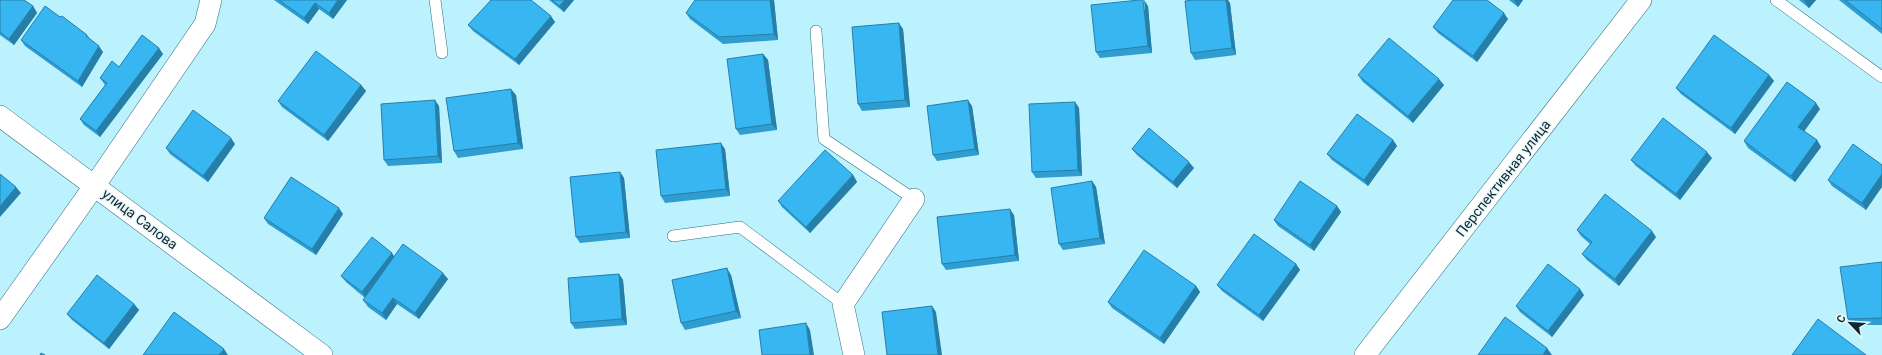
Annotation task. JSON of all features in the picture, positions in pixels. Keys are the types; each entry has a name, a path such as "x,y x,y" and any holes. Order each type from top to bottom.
{"street":[{"name":"улица Салова","path":"211,0 204,24 95,186 322,355"},
{"name":"Перспективная улица","path":"1365,355 1641,0"},
{"path":"0,116 95,186 0,319"},
{"path":"854,355 843,304 914,199"}],"lane":[{"path":"435,0 442,53"},
{"path":"1776,0 1882,77"},
{"path":"816,32 824,139 914,199"},
{"path":"673,236 740,227 843,304"}],"building":[{"path":"0,0 24,0 33,6 9,39 0,32"},
{"path":"279,0 338,0 329,13 315,3 304,18"},
{"path":"491,0 531,0 551,16 515,59 468,25"},
{"path":"552,0 565,0 559,6"},
{"path":"695,0 770,0 774,34 719,37 686,13"},
{"path":"1143,0 1148,46 1096,52 1091,5"},
{"path":"1226,0 1232,48 1191,53 1185,1"},
{"path":"1453,0 1487,0 1504,13 1473,56 1433,27"},
{"path":"1845,0 1882,0 1882,29"},
{"path":"45,6 60,17 62,16 99,46 78,81 21,40"},
{"path":"899,23 905,100 858,104 852,27"},
{"path":"142,35 159,48 96,131 80,119 107,83 100,78 112,61 119,67"},
{"path":"1714,35 1769,75 1731,128 1676,88"},
{"path":"1389,38 1439,79 1408,116 1358,75"},
{"path":"316,51 361,85 324,135 278,101"},
{"path":"763,54 772,124 736,129 727,59"},
{"path":"1787,82 1816,103 1798,127 1817,140 1791,176 1744,141"},
{"path":"511,89 518,143 454,151 446,98"},
{"path":"435,100 438,156 384,160 381,104"},
{"path":"968,100 975,149 933,155 927,106"},
{"path":"1075,102 1078,170 1032,172 1029,104"},
{"path":"193,110 231,138 203,176 166,148"},
{"path":"1357,114 1393,140 1364,180 1327,154"},
{"path":"1663,118 1707,152 1676,194 1631,160"},
{"path":"1149,128 1189,162 1173,182 1132,149"},
{"path":"721,143 726,189 661,196 656,150"},
{"path":"1853,144 1882,165 1882,174 1862,203 1828,180"},
{"path":"825,150 853,175 806,227 778,201"},
{"path":"620,172 626,232 576,237 570,177"},
{"path":"0,174 16,187 0,206"},
{"path":"291,177 339,208 312,249 264,218"},
{"path":"1092,181 1100,238 1059,244 1051,188"},
{"path":"1300,181 1337,206 1310,245 1274,220"},
{"path":"1605,194 1652,231 1615,279 1582,254 1592,242 1577,230"},
{"path":"1010,209 1015,255 942,264 937,217"},
{"path":"1254,234 1296,264 1259,315 1217,285"},
{"path":"372,237 392,253 362,292 341,276"},
{"path":"403,244 443,273 415,313 393,298 382,313 363,300"},
{"path":"1144,250 1196,286 1160,338 1108,302"},
{"path":"1882,262 1882,318 1848,319 1840,267"},
{"path":"1548,264 1580,289 1548,331 1516,306"},
{"path":"727,268 736,311 681,323 672,280"},
{"path":"619,274 622,319 571,323 568,278"},
{"path":"97,275 134,304 104,343 67,314"},
{"path":"932,306 938,355 887,355 882,312"},
{"path":"174,312 224,349 219,355 143,355"},
{"path":"1505,317 1547,348 1543,355 1478,355"},
{"path":"1818,319 1866,355 1792,355"},
{"path":"806,323 810,355 762,355 759,330"}]}
